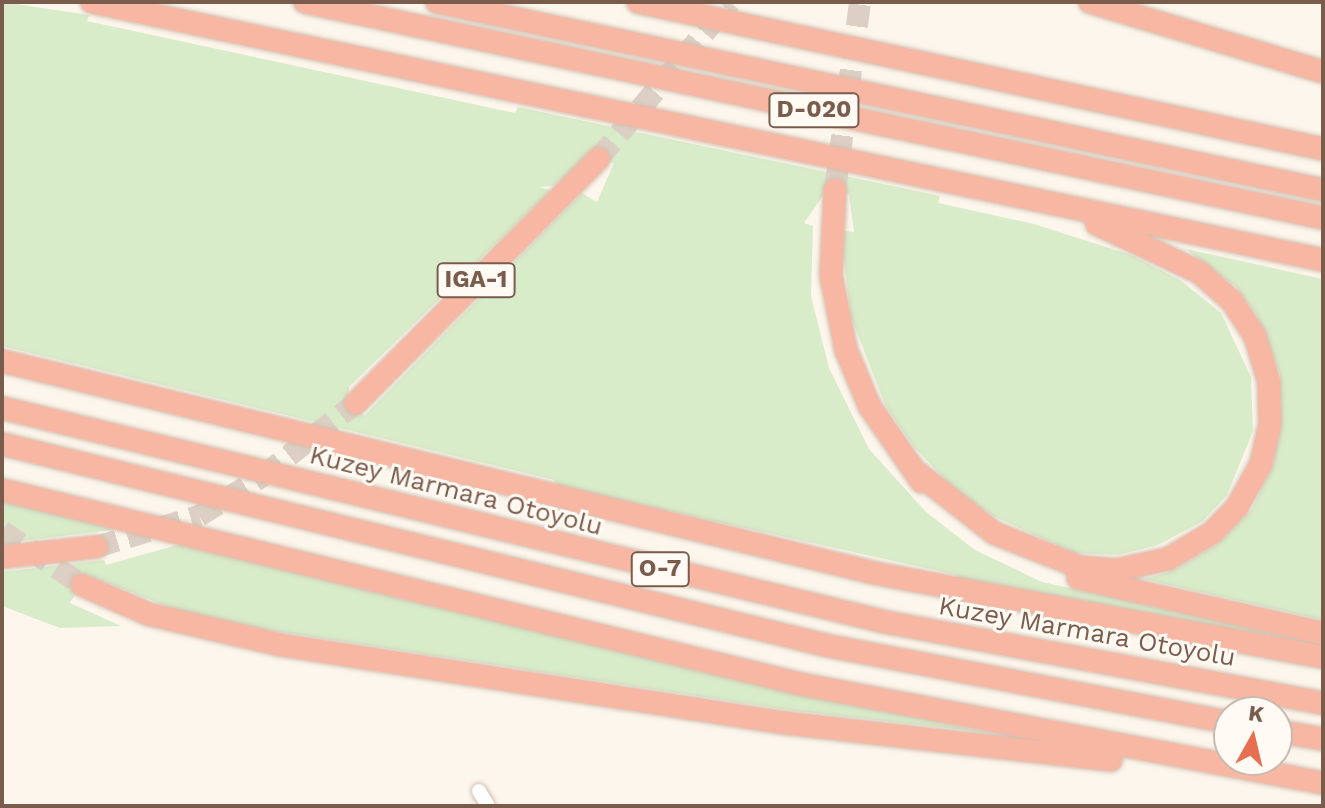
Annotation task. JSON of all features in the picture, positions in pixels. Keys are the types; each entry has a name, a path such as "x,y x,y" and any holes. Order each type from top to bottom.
{"highway":[{"path":"92,2 1323,260"},
{"name":"D-020","path":"305,2 1323,218"},
{"name":"D-020","path":"437,2 1323,190"},
{"path":"638,2 1323,149"},
{"path":"1090,2 1323,72"},
{"path":"829,158 1066,215 1146,243 1218,286 1243,316 1266,366 1268,438 1249,490 1212,533 1168,559 1117,570 1050,559 994,533 915,471"},
{"name":"IGA-1","path":"356,403 598,159"},
{"path":"835,190 831,276 846,350 870,407 915,471 967,525 1043,566 1323,633"},
{"path":"2,361 859,570 1323,657"},
{"name":"Kuzey Marmara Otoyolu","path":"2,408 885,622 1323,703"},
{"name":"O-7","path":"2,444 814,643 1213,719"},
{"path":"2,490 800,684 1323,783"},
{"path":"2,557 96,547"},
{"path":"82,585 148,614 281,645 785,723 1093,757 1323,794"},
{"path":"1293,734 1323,739"}],"street":[{"path":"479,791 488,806"}],"green space":[{"path":"2,2 89,15 87,21 515,113 518,107 940,196 938,203 1034,224 1131,255 1180,280 1221,313 1251,377 1253,431 1227,495 1203,521 1158,545 1118,555 1075,553 993,516 956,491 915,448 886,407 851,317 843,253 844,231 854,232 849,194 827,190 804,223 813,226 811,296 829,368 869,449 926,512 975,550 1042,582 1267,630 1266,637 957,580 957,575 556,486 554,480 2,346","holes":["591,158 614,163 597,202 582,193 364,416 348,398 349,387 551,190 539,187 552,186"]},
{"path":"1186,249 1323,279 1323,620 1144,579 1172,571 1218,544 1252,509 1273,465 1281,418 1280,373 1256,314 1236,287"},
{"path":"2,499 113,525 114,530 2,543"},
{"path":"184,543 723,675 990,733 788,710 261,629 181,612 86,574 70,603 121,626 60,628 2,606 2,572 104,560 106,565"}],"tunnel":[{"path":"598,159 730,2"},
{"path":"835,190 860,2"},
{"path":"96,547 199,516 263,476 356,403"},
{"path":"2,531 82,585"}]}
